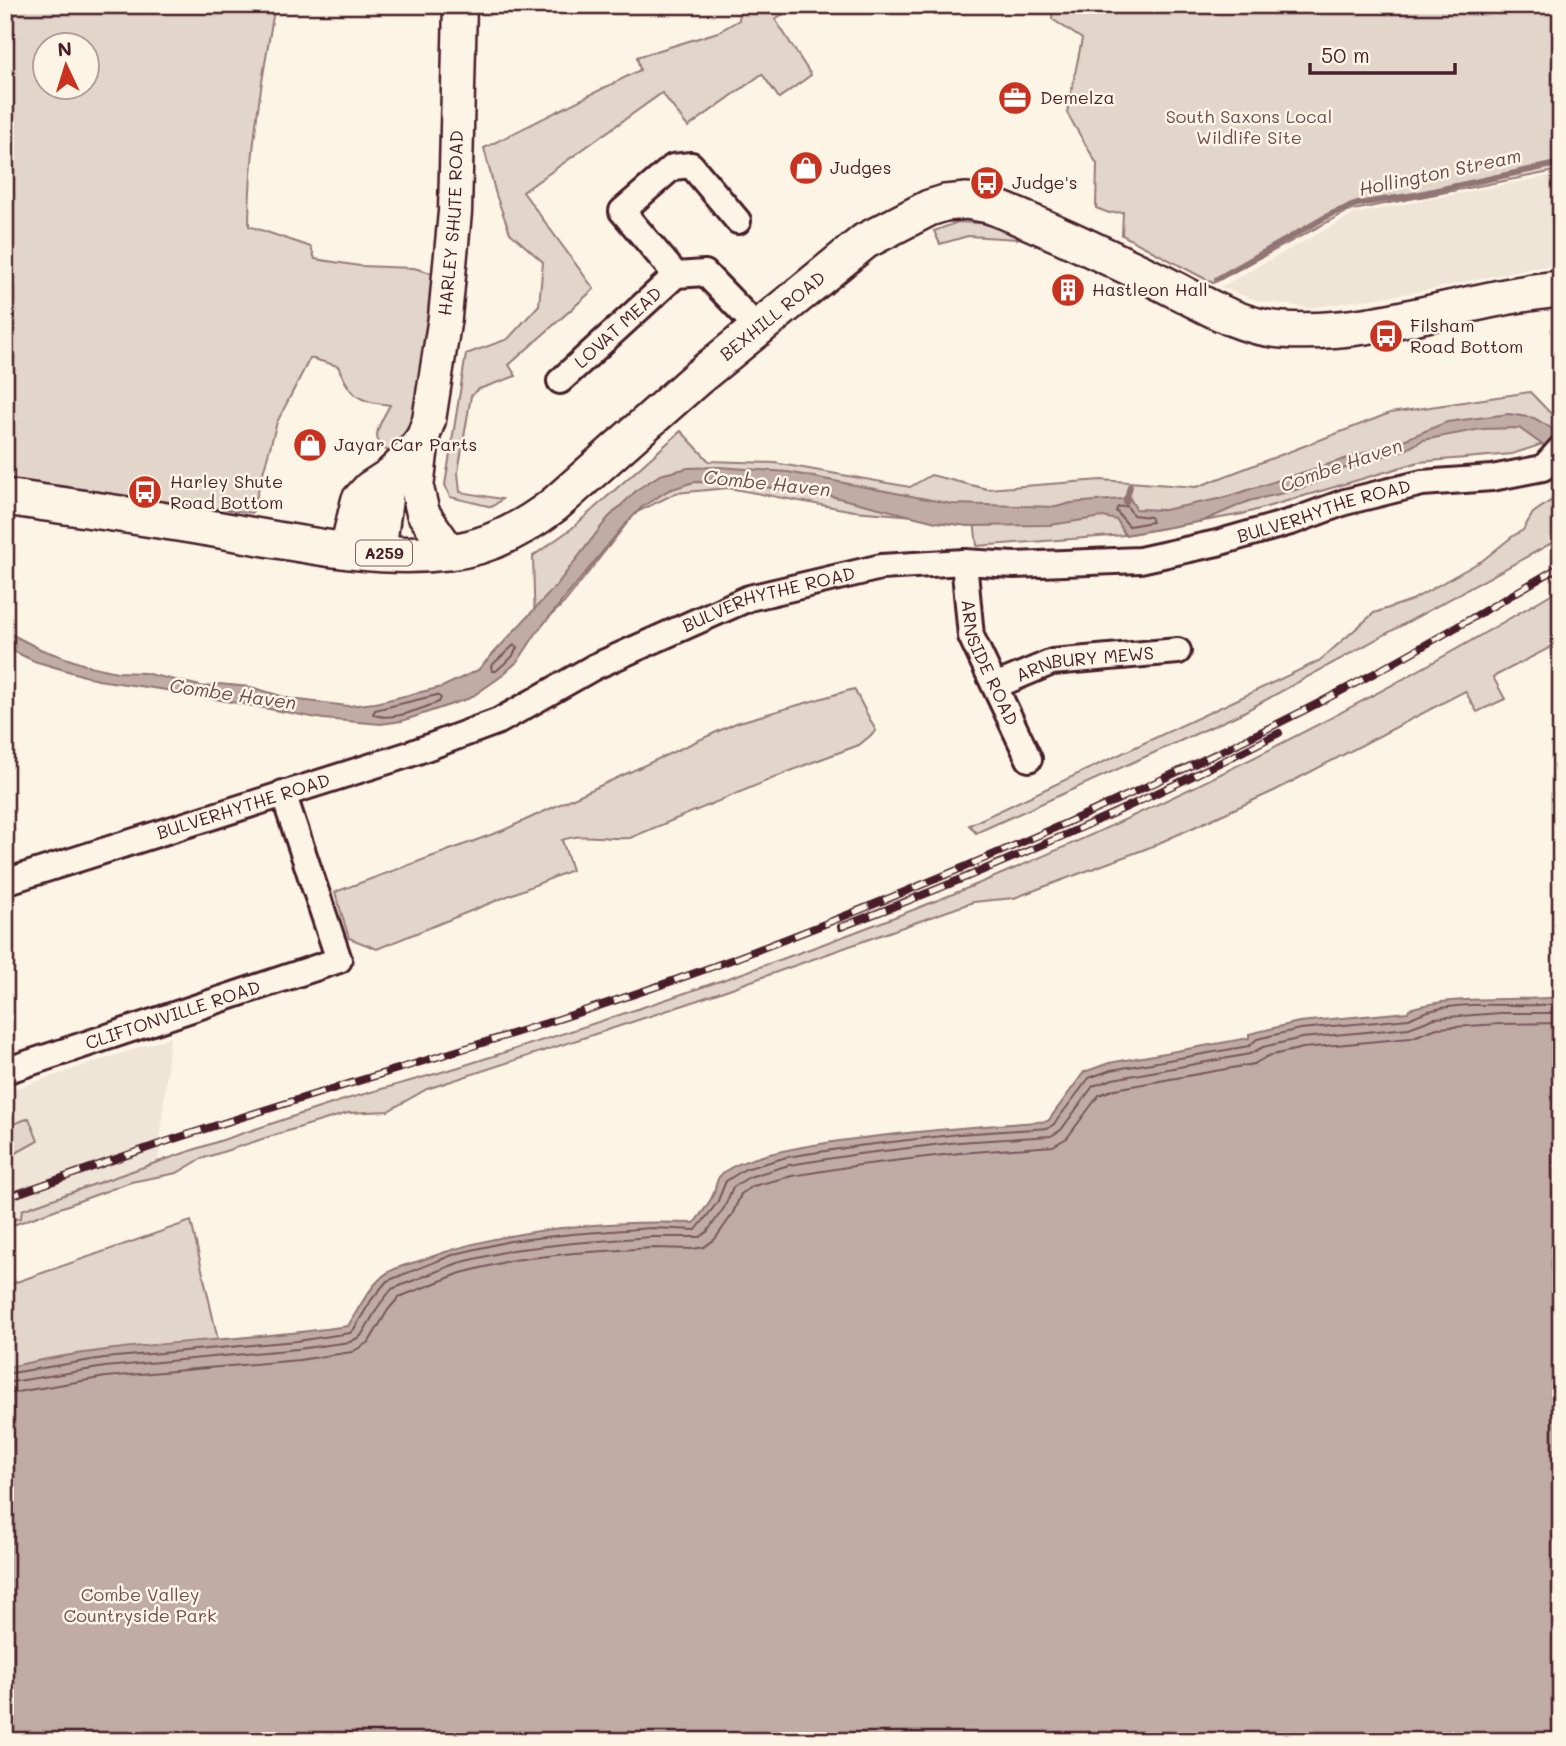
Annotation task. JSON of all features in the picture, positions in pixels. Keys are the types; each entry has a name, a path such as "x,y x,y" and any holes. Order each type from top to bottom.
{"highway":[{"name":"BEXHILL ROAD","path":"5,497 362,552 450,552 502,537 529,524 588,477 757,327 865,241 929,208 945,203 967,201 989,205 1168,286 1221,314 1249,324 1281,330 1355,329 1503,297 1561,289"}],"main road":[{"name":"HARLEY SHUTE ROAD","path":"450,552 419,503 416,488 445,317 455,212 460,5"},
{"name":"HARLEY SHUTE ROAD","path":"362,552 358,500 408,457 423,437"}],"street":[{"name":"LOVAT MEAD","path":"676,275 622,211 673,167 691,165 738,221"},
{"name":"LOVAT MEAD","path":"560,381 676,275 705,272 757,327"},
{"name":"BULVERHYTHE ROAD","path":"5,882 407,755 499,721 594,667 749,598 881,567 964,562 1014,565 1140,559 1217,543 1294,521 1345,502 1422,483 1492,478 1543,468 1561,448"},
{"name":"ARNSIDE ROAD","path":"964,562 971,636 1028,759"},
{"name":"ARNBURY MEWS","path":"995,686 1052,662 1178,651"},
{"name":"CLIFTONVILLE ROAD","path":"5,1070 339,960 284,793"}],"shaded area":[{"path":"1561,174 1561,265 1524,269 1424,291 1309,308 1258,301 1220,287 1354,214"},
{"path":"170,1037 157,1172 5,1228 5,1092"}],"green space":[{"path":"5,5 275,5 254,143 249,226 311,247 315,259 360,266 414,268 441,276 429,411 393,454 380,444 377,438 379,426 390,405 370,402 356,396 338,366 310,358 277,422 252,513 5,480"},
{"path":"740,5 798,5 775,19 811,75 779,98 762,74 688,127 662,93 523,192 594,289 509,365 516,376 479,389 471,396 458,472 460,492 502,499 492,507 450,497 445,485 466,354 508,339 539,305 543,262 510,233 496,195 484,148 640,70 637,57 718,32 739,20"},
{"name":"South Saxons Local Wildlife Site","path":"1053,5 1561,5 1561,170 1348,211 1213,283 1122,235 1123,212 1109,213 1096,208 1097,164 1067,113 1082,39 1052,19"},
{"path":"958,222 994,224 1018,235 1017,239 968,236 940,244 934,231"},
{"path":"1530,392 1560,423 1540,445 1512,454 1419,462 1243,514 1125,535 977,546 974,521 854,511 728,488 676,493 635,513 565,602 535,631 533,556 571,529 681,431 709,461 775,463 910,487 931,475 987,489 1101,480 1197,487 1390,413"},
{"path":"1561,494 1561,538 1240,714 976,833 969,825 1319,661 1374,613 1412,600 1483,560 1523,530 1533,513"},
{"path":"1561,588 1561,642 1493,677 1505,699 1477,712 1465,691 1274,791 1148,848 1014,898 973,902 687,1004 427,1089 388,1111 348,1113 281,1133 201,1159 177,1173 131,1182 5,1228 5,1221 21,1218 22,1210 103,1181 347,1099 459,1067 670,998 827,943 967,888 1055,851 1227,771 1396,683"},
{"path":"854,689 876,731 859,745 630,838 587,836 562,840 572,870 377,949 349,938 335,892 504,830 736,723"},
{"path":"29,1118 38,1141 5,1159 5,1127"},
{"name":"Combe Valley Countryside Park","path":"191,1221 309,1741 5,1741 5,1286"}],"water":[{"name":"Combe Haven","path":"1509,414 1534,418 1561,434 1561,458 1519,428 1481,429 1423,440 1407,449 1333,472 1319,482 1249,501 1203,521 1125,535 1117,520 1103,517 1050,525 968,526 936,522 822,494 730,483 694,482 669,490 642,507 537,632 518,661 499,678 470,698 402,721 381,724 323,719 98,680 34,661 5,647 5,631 40,649 85,665 117,672 144,673 205,687 219,684 251,687 291,699 348,706 375,703 442,687 478,670 555,587 608,518 638,489 660,475 688,468 719,467 788,472 952,504 1056,507 1071,503 1122,499 1128,495 1136,509 1164,510 1223,498 1401,441 1447,422"},
{"path":"1561,997 1561,1741 5,1741 5,1368 90,1352 348,1326 376,1283 385,1274 402,1266 458,1248 524,1233 626,1223 694,1223 713,1195 719,1177 739,1164 774,1153 821,1144 927,1131 1048,1121 1084,1072 1109,1063 1249,1038 1249,1034 1299,1022 1408,1012 1409,1009 1447,1001"}],"waterway":[{"name":"Hollington Stream","path":"1217,279 1331,214 1357,204 1415,195 1561,163"},
{"name":"Hollington Stream","path":"1126,502 1130,486"}],"railway":[{"path":"5,1198 180,1137 685,977 892,897 1099,808 1303,711 1401,659 1561,566"},
{"path":"841,927 1063,836 1279,733"}],"place":[{"name":"Demelza","path":"1015,98"},
{"name":"Judges","path":"806,168"},
{"name":"Judge's","path":"987,183"},
{"name":"Hastleon Hall","path":"1068,290"},
{"name":"Filsham Road Bottom","path":"1386,336"},
{"name":"Jayar Car Parts","path":"310,445"},
{"name":"Harley Shute Road Bottom","path":"145,492"}]}
